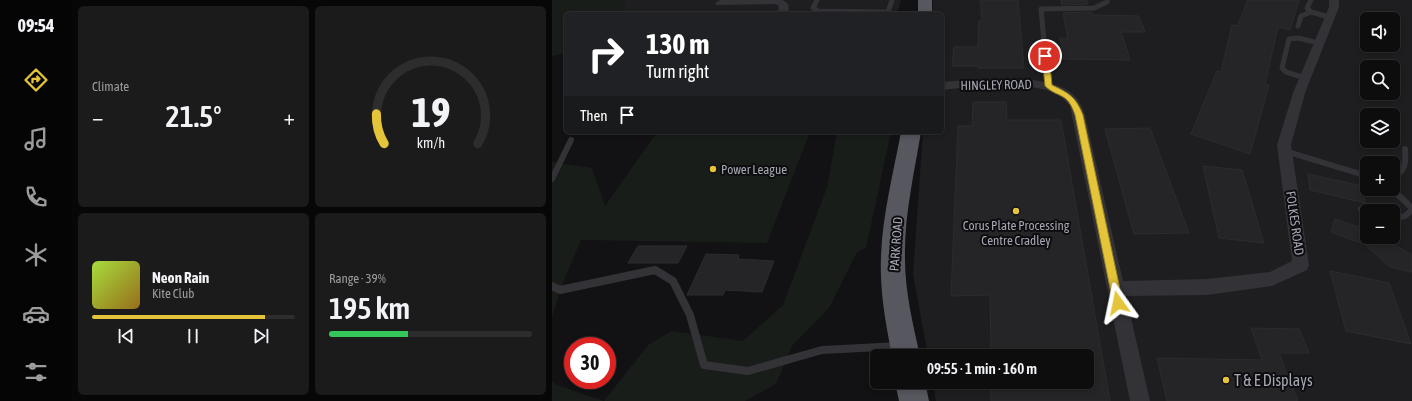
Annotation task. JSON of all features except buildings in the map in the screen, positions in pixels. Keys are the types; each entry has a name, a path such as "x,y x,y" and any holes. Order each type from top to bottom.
{"highway":[{"path":"924,12 925,0"},
{"name":"PARK ROAD","path":"905,349 896,302 893,277 893,254 911,134"},
{"path":"911,389 914,401"}],"street":[{"name":"FOLKES ROAD","path":"1115,289 1207,287 1272,279 1301,265 1284,145 1299,93 1334,7 1334,0"},
{"path":"720,1 736,11"},
{"path":"720,1 777,1 783,4 784,10 781,12"},
{"name":"HINGLEY ROAD","path":"944,86 1036,84 1048,86 1065,94 1075,104 1079,115 1140,401"}],"lane":[{"path":"817,0 814,6 815,10 835,12 888,12 892,0"},
{"path":"1048,86 1040,9 1094,8 1107,2 1106,0"},
{"path":"1311,0 1307,8 1311,12 1329,18"},
{"path":"1298,26 1301,16 1311,12"},
{"path":"1305,78 1286,72 1282,68 1289,39 1298,38 1319,43"},
{"path":"552,179 571,140"},
{"path":"1400,174 1406,163 1404,149"},
{"path":"1285,151 1360,174"},
{"path":"1399,196 1412,209 1405,216 1400,217"},
{"path":"552,286 560,290 655,270 674,281 690,315 704,365 748,371 822,350 870,351"}],"shaded area":[{"path":"552,0 625,0 625,12 564,12 564,53 552,56"},
{"path":"625,0 901,0 898,12 625,12"},
{"path":"933,0 1412,0 1412,401 936,401 934,389 1094,389 1094,349 927,349 913,274 923,134 944,134 944,12 932,12"},
{"name":"Power League","path":"656,134 809,134 767,243 581,240 560,290 552,318 552,162 592,168 605,206"},
{"path":"837,134 891,134 866,248 857,252 829,308 792,346 776,384 745,401 604,401 613,389 616,389 616,386 648,345 671,331 743,341 783,305 827,187"},
{"path":"552,381 564,387 564,389 569,389 604,401 552,401"}],"place":[{"name":"Power League","path":"713,169"},
{"name":"Corus Plate Processing Centre Cradley","path":"1016,211"},
{"name":"T & E Displays","path":"1226,380"}],"route":[{"path":"1045,56 1048,86 1065,94 1075,104 1079,115 1118,303"}]}
